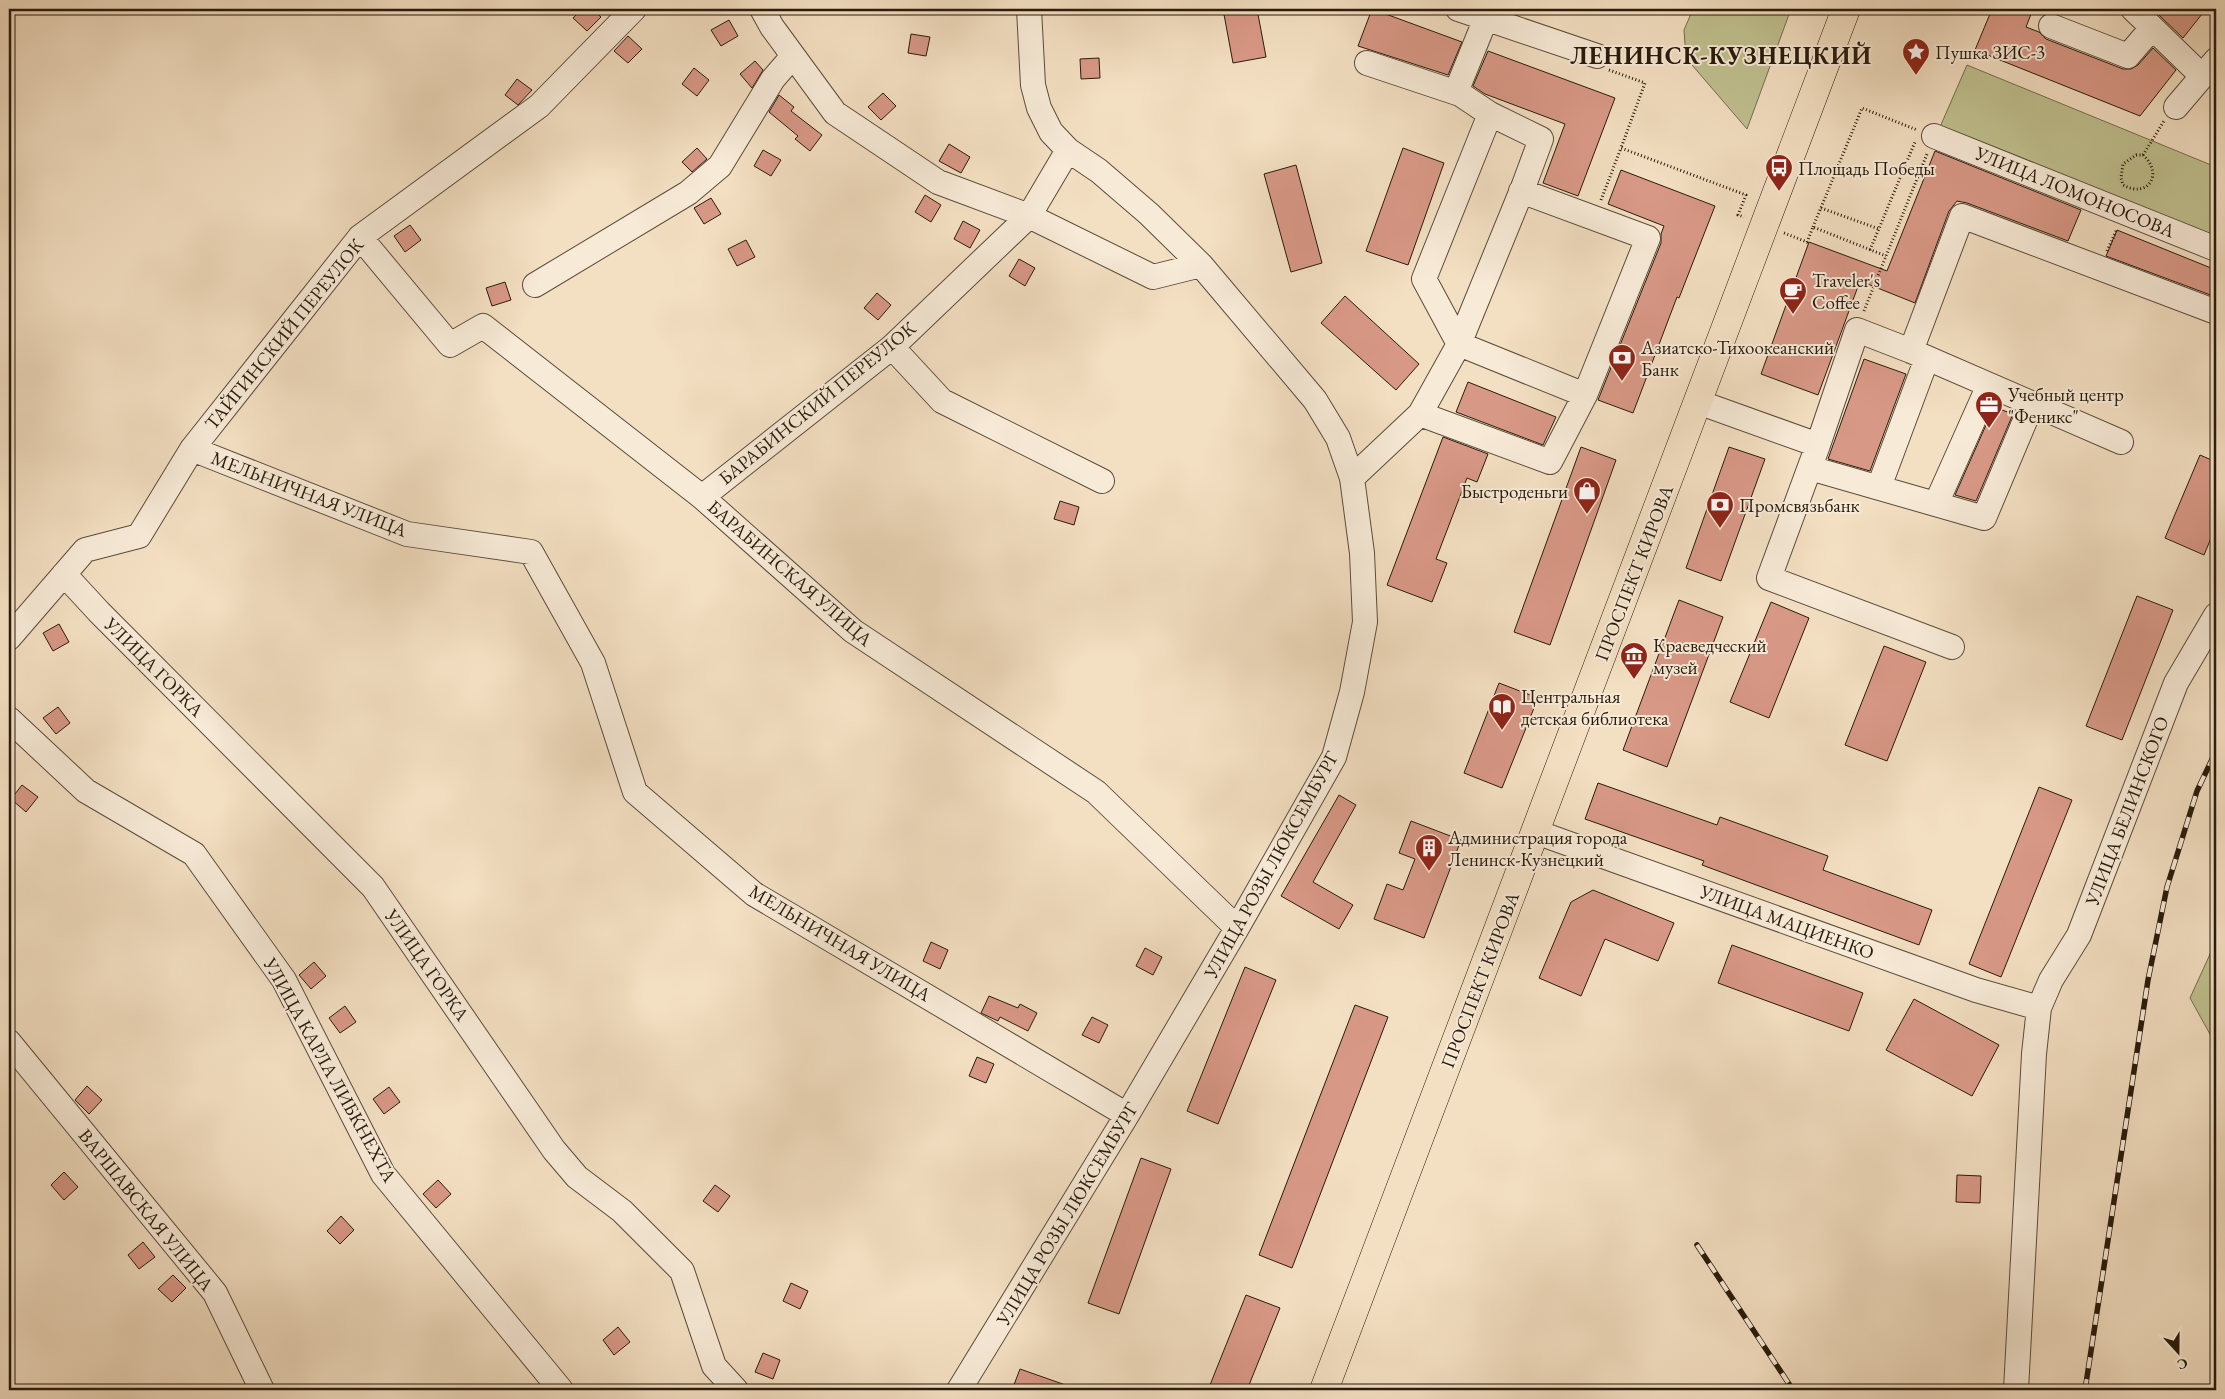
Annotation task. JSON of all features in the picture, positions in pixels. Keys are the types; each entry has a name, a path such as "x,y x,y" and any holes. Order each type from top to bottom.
{"main road":[{"name":"ПРОСПЕКТ КИРОВА","path":"1324,1390 1846,9"}],"street":[{"name":"ТАЙГИНСКИЙ ПЕРЕУЛОК","path":"9,638 85,550 139,536 192,449 360,237 539,106 634,9"},
{"path":"762,9 772,27 835,113 938,182 1029,216 1153,277 1201,264"},
{"name":"УЛИЦА РОЗЫ ЛЮКСЕМБУРГ","path":"959,1390 1127,1115 1237,928 1334,757 1352,692 1364,622 1362,553 1352,478 1338,438 1315,400 1201,264 1149,214 1098,171 1068,150 1051,132 1039,108 1032,85 1029,9"},
{"path":"1458,9 1597,56"},
{"path":"2133,9 2152,28 2209,68 2176,107"},
{"path":"1456,92 1486,18"},
{"path":"2051,26 2128,56 2152,28"},
{"path":"535,285 688,193 720,166 773,79 793,56"},
{"path":"1352,478 1420,414 1459,344 1541,139 1490,114 1456,92 1367,63"},
{"path":"1490,114 1424,279 1459,344 1585,395"},
{"name":"УЛИЦА ЛОМОНОСОВА","path":"1927,134 2216,249"},
{"name":"БАРАБИНСКИЙ ПЕРЕУЛОК","path":"702,497 892,347 1029,216 1068,150"},
{"path":"1420,414 1550,462 1585,395 1648,238 1521,191"},
{"path":"1879,487 1962,216 2216,312"},
{"name":"БАРАБИНСКАЯ УЛИЦА","path":"360,237 450,345 483,326 702,497 853,631 1096,792 1237,928"},
{"path":"1952,647 1769,578 1810,468 1856,330 2121,442"},
{"path":"892,347 942,401 1102,481"},
{"path":"1936,504 1989,385"},
{"path":"1698,402 1818,445"},
{"path":"1810,468 1984,518 2032,404"},
{"name":"МЕЛЬНИЧНАЯ УЛИЦА","path":"192,449 407,534 531,552 593,663 636,792 754,894 1127,1115"},
{"name":"УЛИЦА ГОРКА","path":"64,574 106,619 373,887 554,1150 577,1177 622,1211 682,1271 714,1366 736,1390"},
{"name":"УЛИЦА БЕЛИНСКОГО","path":"2016,1390 2034,1054 2039,1008 2051,980 2080,935 2176,683 2216,615"},
{"name":"УЛИЦА КАРЛА ЛИБКНЕХТА","path":"9,719 86,791 194,854 284,980 383,1174 561,1390"},
{"name":"УЛИЦА МАЦИЕНКО","path":"1536,832 1976,990 2039,1008"},
{"name":"ВАРШАВСКАЯ УЛИЦА","path":"9,1042 215,1293 262,1390"}],"path":[{"path":"1594,218 1645,83 1594,64 1597,56"},
{"path":"2143,155 2160,126 2176,107"},
{"path":"1621,148 1746,195 1738,214 1807,242 1862,108 1927,134"},
{"path":"1870,250 1927,134"},
{"path":"1856,330 1886,256 1927,134"},
{"path":"2136,155 2143,155 2149,161 2154,171 2153,179 2148,186 2130,189 2123,185 2121,178 2123,164 2136,155"},
{"path":"1821,208 1879,229"},
{"path":"1813,227 1886,256"}],"green space":[{"path":"1693,9 1791,9 1747,129 1686,58 1684,30"},
{"path":"1967,65 2216,167 2216,259 1933,143"},
{"path":"2216,941 2216,1045 2190,998"}],"building":[{"path":"582,9 592,9 601,17 587,31 573,18"},
{"path":"1223,9 1257,9 1266,57 1233,63"},
{"path":"1372,9 1462,42 1448,75 1358,46"},
{"path":"1992,9 2033,9 2026,27 2039,32 2046,39 2123,69 2131,69 2138,65 2153,48 2176,70 2140,116 1975,50"},
{"path":"2164,9 2206,9 2183,38 2159,15"},
{"path":"729,20 738,36 721,46 711,30"},
{"path":"911,34 930,37 926,56 908,53"},
{"path":"628,36 642,49 628,63 614,51"},
{"path":"1488,51 1615,98 1578,196 1543,183 1565,124 1485,94 1473,86"},
{"path":"1099,58 1100,78 1081,79 1080,59"},
{"path":"755,61 763,70 752,88 740,74"},
{"path":"694,68 709,80 697,96 682,84"},
{"path":"517,79 532,90 518,105 505,95"},
{"path":"883,93 896,106 881,120 868,107"},
{"path":"779,95 794,107 791,111 822,135 810,151 795,139 798,136 769,112"},
{"path":"949,144 970,157 961,173 939,161"},
{"path":"697,148 707,159 692,172 682,162"},
{"path":"1403,148 1444,163 1408,265 1366,251"},
{"path":"763,150 781,160 771,176 754,166"},
{"path":"1935,151 2081,210 2068,241 1967,203 1957,201 1949,211 1915,303 1860,281 1818,395 1761,374 1809,242 1887,271"},
{"path":"1296,165 1322,263 1291,272 1264,174"},
{"path":"1621,170 1715,206 1679,298 1677,297 1633,413 1598,400 1661,243 1661,234 1664,226 1608,204"},
{"path":"925,195 941,205 931,222 915,212"},
{"path":"711,198 721,214 704,224 694,208"},
{"path":"963,221 980,230 970,248 954,239"},
{"path":"410,225 421,240 405,252 394,236"},
{"path":"2117,230 2216,270 2216,297 2106,256"},
{"path":"746,240 755,257 737,266 728,249"},
{"path":"1019,259 1035,268 1025,286 1009,276"},
{"path":"505,282 511,300 492,306 486,288"},
{"path":"877,293 891,305 878,320 864,308"},
{"path":"1345,296 1419,364 1396,390 1321,323"},
{"path":"1864,359 1906,374 1870,471 1828,459"},
{"path":"1468,382 1556,417 1543,445 1456,412"},
{"path":"1994,407 2013,414 1976,501 1955,495"},
{"path":"1443,437 1488,454 1477,482 1467,478 1436,559 1447,563 1432,602 1387,585"},
{"path":"1581,447 1616,460 1550,645 1514,632"},
{"path":"1729,447 1765,459 1721,581 1686,568"},
{"path":"2200,455 2216,462 2216,526 2204,555 2165,538"},
{"path":"1060,501 1079,507 1074,525 1054,519"},
{"path":"2137,596 2173,610 2122,740 2086,726"},
{"path":"1679,600 1723,617 1667,767 1623,750"},
{"path":"1771,602 1809,618 1769,718 1730,702"},
{"path":"59,624 69,642 53,651 43,633"},
{"path":"1884,646 1926,662 1887,761 1845,745"},
{"path":"1499,683 1538,698 1502,788 1464,773"},
{"path":"58,707 70,723 56,734 43,718"},
{"path":"1598,783 1717,825 1720,817 1828,856 1823,870 1932,910 1919,945 1702,865 1704,861 1585,819"},
{"path":"22,785 38,797 26,812 11,799"},
{"path":"2039,787 2072,800 2001,977 1969,964"},
{"path":"1339,795 1356,805 1313,882 1353,905 1339,929 1281,896"},
{"name":"Администрация города Ленинск-Кузнецкий","path":"1411,821 1461,840 1424,938 1374,919 1387,884 1403,890 1415,859 1399,853"},
{"path":"1593,890 1674,923 1658,961 1605,939 1581,996 1539,978 1571,902"},
{"path":"931,942 948,950 940,969 923,961"},
{"path":"1732,945 1863,993 1849,1031 1718,983"},
{"path":"1145,948 1162,957 1153,975 1136,966"},
{"path":"314,962 326,976 311,989 299,975"},
{"path":"1245,967 1276,980 1218,1124 1187,1111"},
{"path":"989,996 1018,1008 1020,1004 1037,1013 1028,1031 1000,1017 998,1021 981,1013"},
{"path":"1914,999 1999,1045 1972,1096 1886,1050"},
{"path":"1355,1005 1388,1017 1292,1268 1259,1255"},
{"path":"345,1006 356,1022 340,1033 329,1018"},
{"path":"1092,1017 1108,1025 1099,1043 1082,1035"},
{"path":"977,1057 994,1064 986,1083 969,1076"},
{"path":"87,1086 102,1100 89,1114 75,1100"},
{"path":"389,1087 400,1102 384,1114 373,1099"},
{"path":"1141,1158 1171,1169 1119,1314 1088,1303"},
{"path":"64,1172 78,1187 64,1200 51,1185"},
{"path":"1957,1175 1981,1176 1980,1203 1956,1202"},
{"path":"438,1180 451,1194 436,1208 423,1194"},
{"path":"715,1185 730,1196 718,1212 703,1201"},
{"path":"341,1216 354,1230 340,1244 327,1231"},
{"path":"143,1242 155,1257 139,1269 128,1255"},
{"path":"173,1275 186,1288 172,1302 158,1289"},
{"path":"791,1283 808,1291 800,1309 783,1301"},
{"path":"1246,1295 1280,1308 1247,1390 1208,1390"},
{"path":"618,1327 630,1342 614,1355 603,1340"},
{"path":"763,1353 780,1360 773,1379 755,1372"},
{"path":"1020,1369 1074,1388 1074,1390 1012,1390"}],"railway":[{"path":"2085,1390 2148,980 2167,887 2197,791 2216,751"},
{"path":"1697,1245 1793,1390"}],"place":[{"name":"Пушка ЗИС-3","path":"1916,76"},
{"name":"Площадь Победы","path":"1779,192"},
{"name":"Traveler's Coffee","path":"1793,315"},
{"name":"Азиатско-Тихоокеанский Банк","path":"1622,382"},
{"name":"Учебный центр \"Феникс\"","path":"1989,429"},
{"name":"Быстроденьги","path":"1587,515"},
{"name":"Промсвязьбанк","path":"1720,529"},
{"name":"Краеведческий музей","path":"1634,680"},
{"name":"Центральная детская библиотека","path":"1502,731"},
{"name":"Администрация города Ленинск-Кузнецкий","path":"1429,872"}],"district":[{"name":"ЛЕНИНСК-КУЗНЕЦКИЙ","path":"1721,55"}]}
